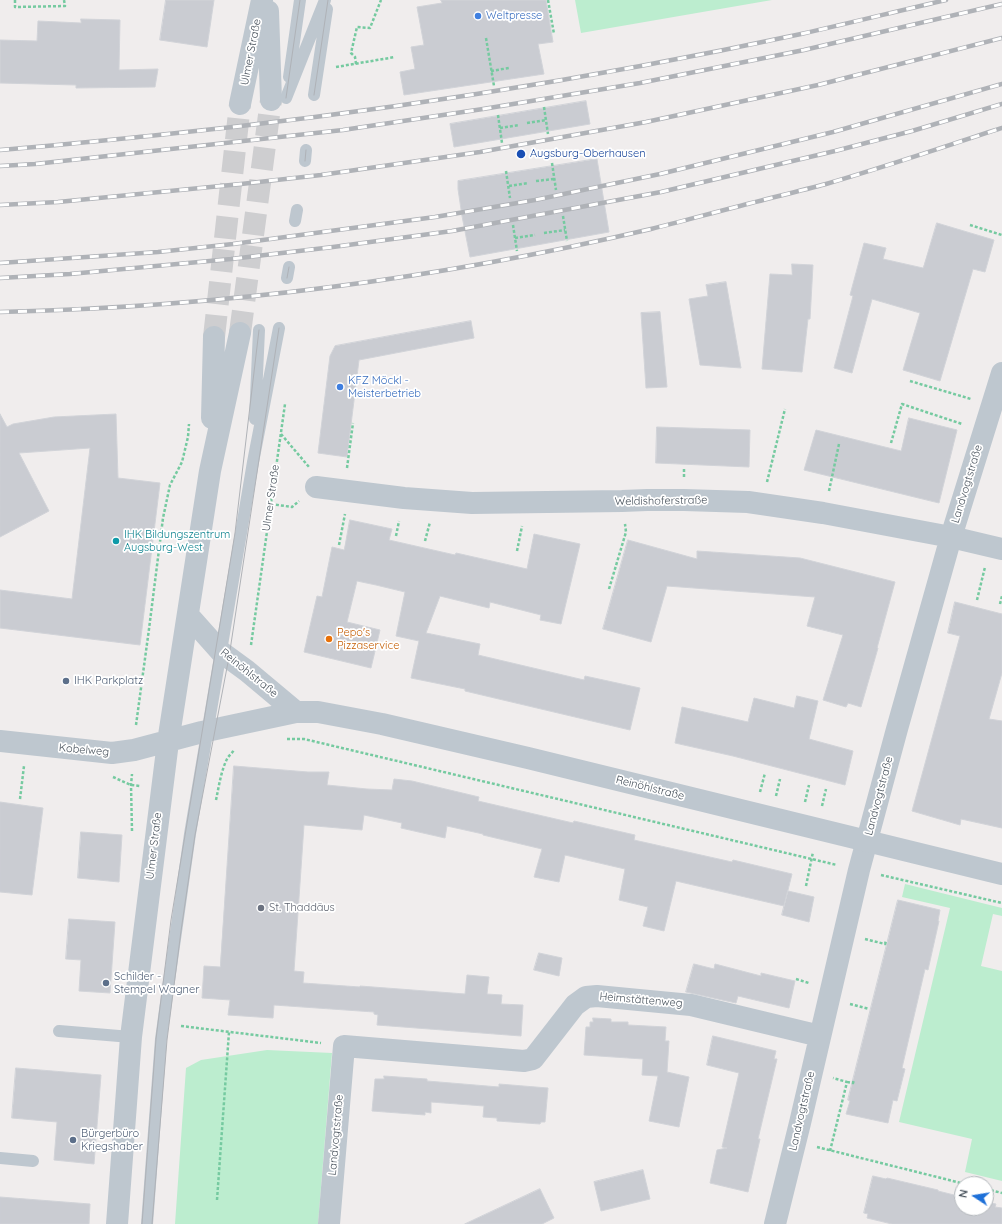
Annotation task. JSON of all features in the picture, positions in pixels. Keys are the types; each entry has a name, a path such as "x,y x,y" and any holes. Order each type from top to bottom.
{"street":[{"name":"Ulmer Straße","path":"240,104 262,0"},
{"name":"Ulmer Straße","path":"268,0 279,99"},
{"name":"Ulmer Straße","path":"210,471 250,332"},
{"name":"Ulmer Straße","path":"117,1224 131,1037 168,742 210,471 214,337"},
{"name":"Landvogtstraße","path":"775,1224 859,870 951,537 1002,373"},
{"name":"Weldishoferstraße","path":"316,487 404,498 472,503 647,500 715,500 748,502 823,513 951,537 996,548"},
{"name":"Reinöhlstraße","path":"188,615 221,652 247,671 296,712"},
{"name":"Reinöhlstraße","path":"168,742 208,731 296,712 318,712 382,724 536,760 1002,874"},
{"name":"Kobelweg","path":"0,741 112,753 134,750 168,742"},
{"name":"Heimstättenweg","path":"344,1046 524,1061 533,1059 575,1005 586,997 597,996 691,1005 820,1036"},
{"name":"Landvogtstraße","path":"329,1224 344,1046"}],"lane":[{"path":"279,99 300,0"},
{"path":"279,99 325,0"},
{"path":"314,95 328,0"},
{"path":"147,1224 162,1039 190,834 253,462 279,328"},
{"path":"250,332 253,462"},
{"path":"59,1031 131,1037"},
{"path":"0,1158 34,1161"}],"path":[{"path":"15,0 15,7 65,6 64,0"},
{"path":"356,64 355,57 351,53 357,27 370,28 381,0"},
{"path":"548,0 554,34"},
{"path":"486,38 494,86"},
{"path":"343,65 395,57"},
{"path":"492,71 510,68"},
{"path":"544,107 548,134"},
{"path":"498,115 502,142"},
{"path":"527,123 546,120"},
{"path":"500,128 519,125"},
{"path":"552,163 556,190"},
{"path":"506,170 510,198"},
{"path":"536,181 554,179"},
{"path":"509,186 528,183"},
{"path":"563,216 567,241"},
{"path":"513,225 517,251"},
{"path":"970,225 1002,235"},
{"path":"544,233 565,230"},
{"path":"515,238 536,234"},
{"path":"910,381 992,405"},
{"name":"Ulmer Straße","path":"247,671 285,403"},
{"path":"891,443 902,404 984,431"},
{"path":"764,504 767,477 785,409"},
{"path":"134,750 135,728 163,518 170,485 182,462 190,422"},
{"path":"339,545 347,490 354,423"},
{"path":"270,504 292,507 316,487 308,466 280,434"},
{"path":"823,513 840,444"},
{"path":"609,589 626,532 622,501"},
{"path":"977,600 996,548"},
{"path":"1000,604 1002,596"},
{"path":"284,739 304,739 1002,903"},
{"path":"20,799 27,744"},
{"path":"216,800 224,766 228,757 234,751 239,749"},
{"path":"806,886 818,829"},
{"path":"181,1026 344,1046"},
{"path":"217,1200 229,1032"},
{"path":"811,1073 853,1083 854,1080"},
{"path":"830,1151 847,1082"},
{"path":"795,1142 954,1181"}],"green space":[{"path":"575,0 772,0 581,33"},
{"path":"905,884 1002,908 1002,916 993,914 981,966 1002,971 1002,1181 994,1179 994,1176 981,1176 965,1172 972,1139 899,1122 950,908 902,897"},
{"path":"267,1050 332,1053 318,1224 175,1224 186,1068 201,1060"}],"building":[{"path":"166,0 214,0 207,47 160,40"},
{"path":"441,0 546,0 553,42 538,44 544,74 404,95 400,72 415,69 411,47 424,45 417,7 442,3"},
{"path":"81,19 120,20 119,70 158,69 155,87 76,88 76,85 0,83 0,40 37,41 38,21 81,23"},
{"path":"586,101 590,124 454,147 450,124"},
{"path":"597,159 609,232 470,257 462,216 458,181"},
{"path":"937,223 994,240 985,272 973,269 940,381 903,370 920,313 872,299 852,373 834,368 853,296 850,295 864,243 886,248 883,259 923,268"},
{"path":"792,264 813,265 810,319 808,319 802,372 762,369 770,274 792,275"},
{"path":"726,282 741,368 700,365 689,299 708,296 706,285"},
{"path":"660,312 667,387 646,388 641,313"},
{"path":"471,321 474,338 359,360 347,457 318,453 330,356 335,346"},
{"path":"0,414 7,427 13,424 54,417 116,414 118,478 160,483 140,645 0,628 0,590 72,599 90,448 19,453 49,511 0,537"},
{"path":"909,418 957,430 939,503 804,470 816,430 901,451"},
{"path":"657,427 750,430 749,467 656,463"},
{"path":"350,520 392,529 389,540 527,569 534,534 580,544 561,624 540,620 541,615 490,602 489,608 440,596 426,633 480,644 478,655 584,680 585,676 640,688 630,730 465,691 465,689 411,678 419,641 396,636 405,592 376,585 357,581 347,622 380,630 371,668 304,652 317,596 322,597 332,547 344,550"},
{"path":"628,540 697,559 697,551 800,558 895,582 861,707 848,703 846,707 823,700 843,635 807,626 815,597 667,586 651,642 603,629"},
{"path":"955,602 1002,614 1002,673 989,719 1002,721 1002,828 961,819 960,825 912,811 960,636 948,633"},
{"path":"797,696 818,701 809,739 853,751 845,785 733,756 675,743 682,707 748,722 754,698 794,708"},
{"path":"234,766 308,772 329,772 327,785 367,789 392,790 394,779 412,781 479,797 478,801 573,823 574,821 635,835 634,840 732,862 733,860 792,874 784,906 676,881 664,931 643,926 648,907 619,900 625,869 565,855 559,882 534,877 542,849 483,834 447,826 445,838 401,828 402,823 364,815 362,830 304,825 294,971 304,972 303,983 465,994 467,975 489,977 487,994 502,995 501,1004 523,1005 521,1036 377,1025 378,1015 374,1014 374,1012 274,1005 273,1018 228,1015 230,1000 202,998 204,966 220,967"},
{"path":"0,802 43,808 32,895 0,892"},
{"path":"81,832 122,835 119,882 78,878"},
{"path":"788,891 814,897 809,922 782,915"},
{"path":"898,900 940,910 928,970 925,969 902,1068 905,1069 897,1101 893,1100 888,1123 846,1114 850,1101 848,1100"},
{"path":"69,919 115,922 110,993 79,991 81,960 66,959"},
{"path":"539,953 562,958 559,976 534,970"},
{"path":"694,964 714,969 715,964 761,976 761,973 795,981 789,1008 738,996 736,1003 686,992"},
{"path":"593,1018 611,1019 611,1022 628,1022 628,1025 666,1027 665,1041 669,1041 667,1072 689,1077 679,1127 649,1121 658,1076 642,1075 643,1059 584,1055 586,1027 590,1027 590,1022 593,1022"},
{"path":"713,1036 776,1051 774,1059 777,1059 758,1139 760,1139 748,1192 710,1183 717,1150 727,1148 722,1147 739,1073 707,1065"},
{"path":"16,1068 101,1075 94,1164 54,1160 57,1122 12,1118"},
{"path":"384,1076 499,1087 499,1084 548,1088 545,1122 541,1122 540,1124 497,1121 497,1118 483,1117 484,1106 431,1102 431,1113 425,1112 425,1115 372,1111 375,1079 384,1079"},
{"path":"643,1170 650,1199 601,1211 594,1182"},
{"path":"873,1176 887,1178 954,1195 954,1216 994,1216 994,1204 996,1204 995,1207 1002,1208 1002,1224 892,1224 867,1218 868,1214 864,1213"},
{"path":"540,1189 554,1218 542,1224 465,1224"},
{"path":"0,1197 90,1204 89,1224 0,1224"}],"tunnel":[{"path":"240,333 271,100"},
{"path":"214,337 240,104"}],"tram line":[{"path":"286,98 300,0"},
{"path":"314,95 328,0"},
{"path":"305,161 306,150"},
{"path":"287,278 289,267"},
{"path":"152,1224 167,1040 181,931 195,835 229,657 279,328"},
{"path":"142,1224 156,1039 171,920 235,533 259,330"}],"railway":[{"path":"0,150 93,142 313,117 558,81 720,51 801,34 946,0"},
{"path":"0,166 35,164 343,130 483,109 640,83 804,50 1002,4"},
{"path":"0,205 58,202 241,184 321,175 480,152 646,122 818,85 1002,38"},
{"path":"0,263 158,252 233,244 435,217 535,200 660,174 833,132 1002,84"},
{"path":"0,278 70,274 231,259 452,231 661,192 835,151 912,131 1002,104"},
{"path":"0,312 82,309 246,297 409,276 490,262 571,247 651,229 815,187 870,171 1002,128"}],"place":[{"name":"Weltpresse","path":"478,16"},
{"name":"Augsburg-Oberhausen","path":"521,154"},
{"name":"KFZ Möckl - Meisterbetrieb","path":"340,387"},
{"name":"IHK Bildungszentrum Augsburg-West","path":"116,541"},
{"name":"Pepo's Pizzaservice","path":"329,639"},
{"name":"IHK Parkplatz","path":"66,681"},
{"name":"St. Thaddäus","path":"261,908"},
{"name":"Schilder - Stempel Wagner","path":"106,983"},
{"name":"Bürgerbüro Kriegshaber","path":"73,1140"}]}
